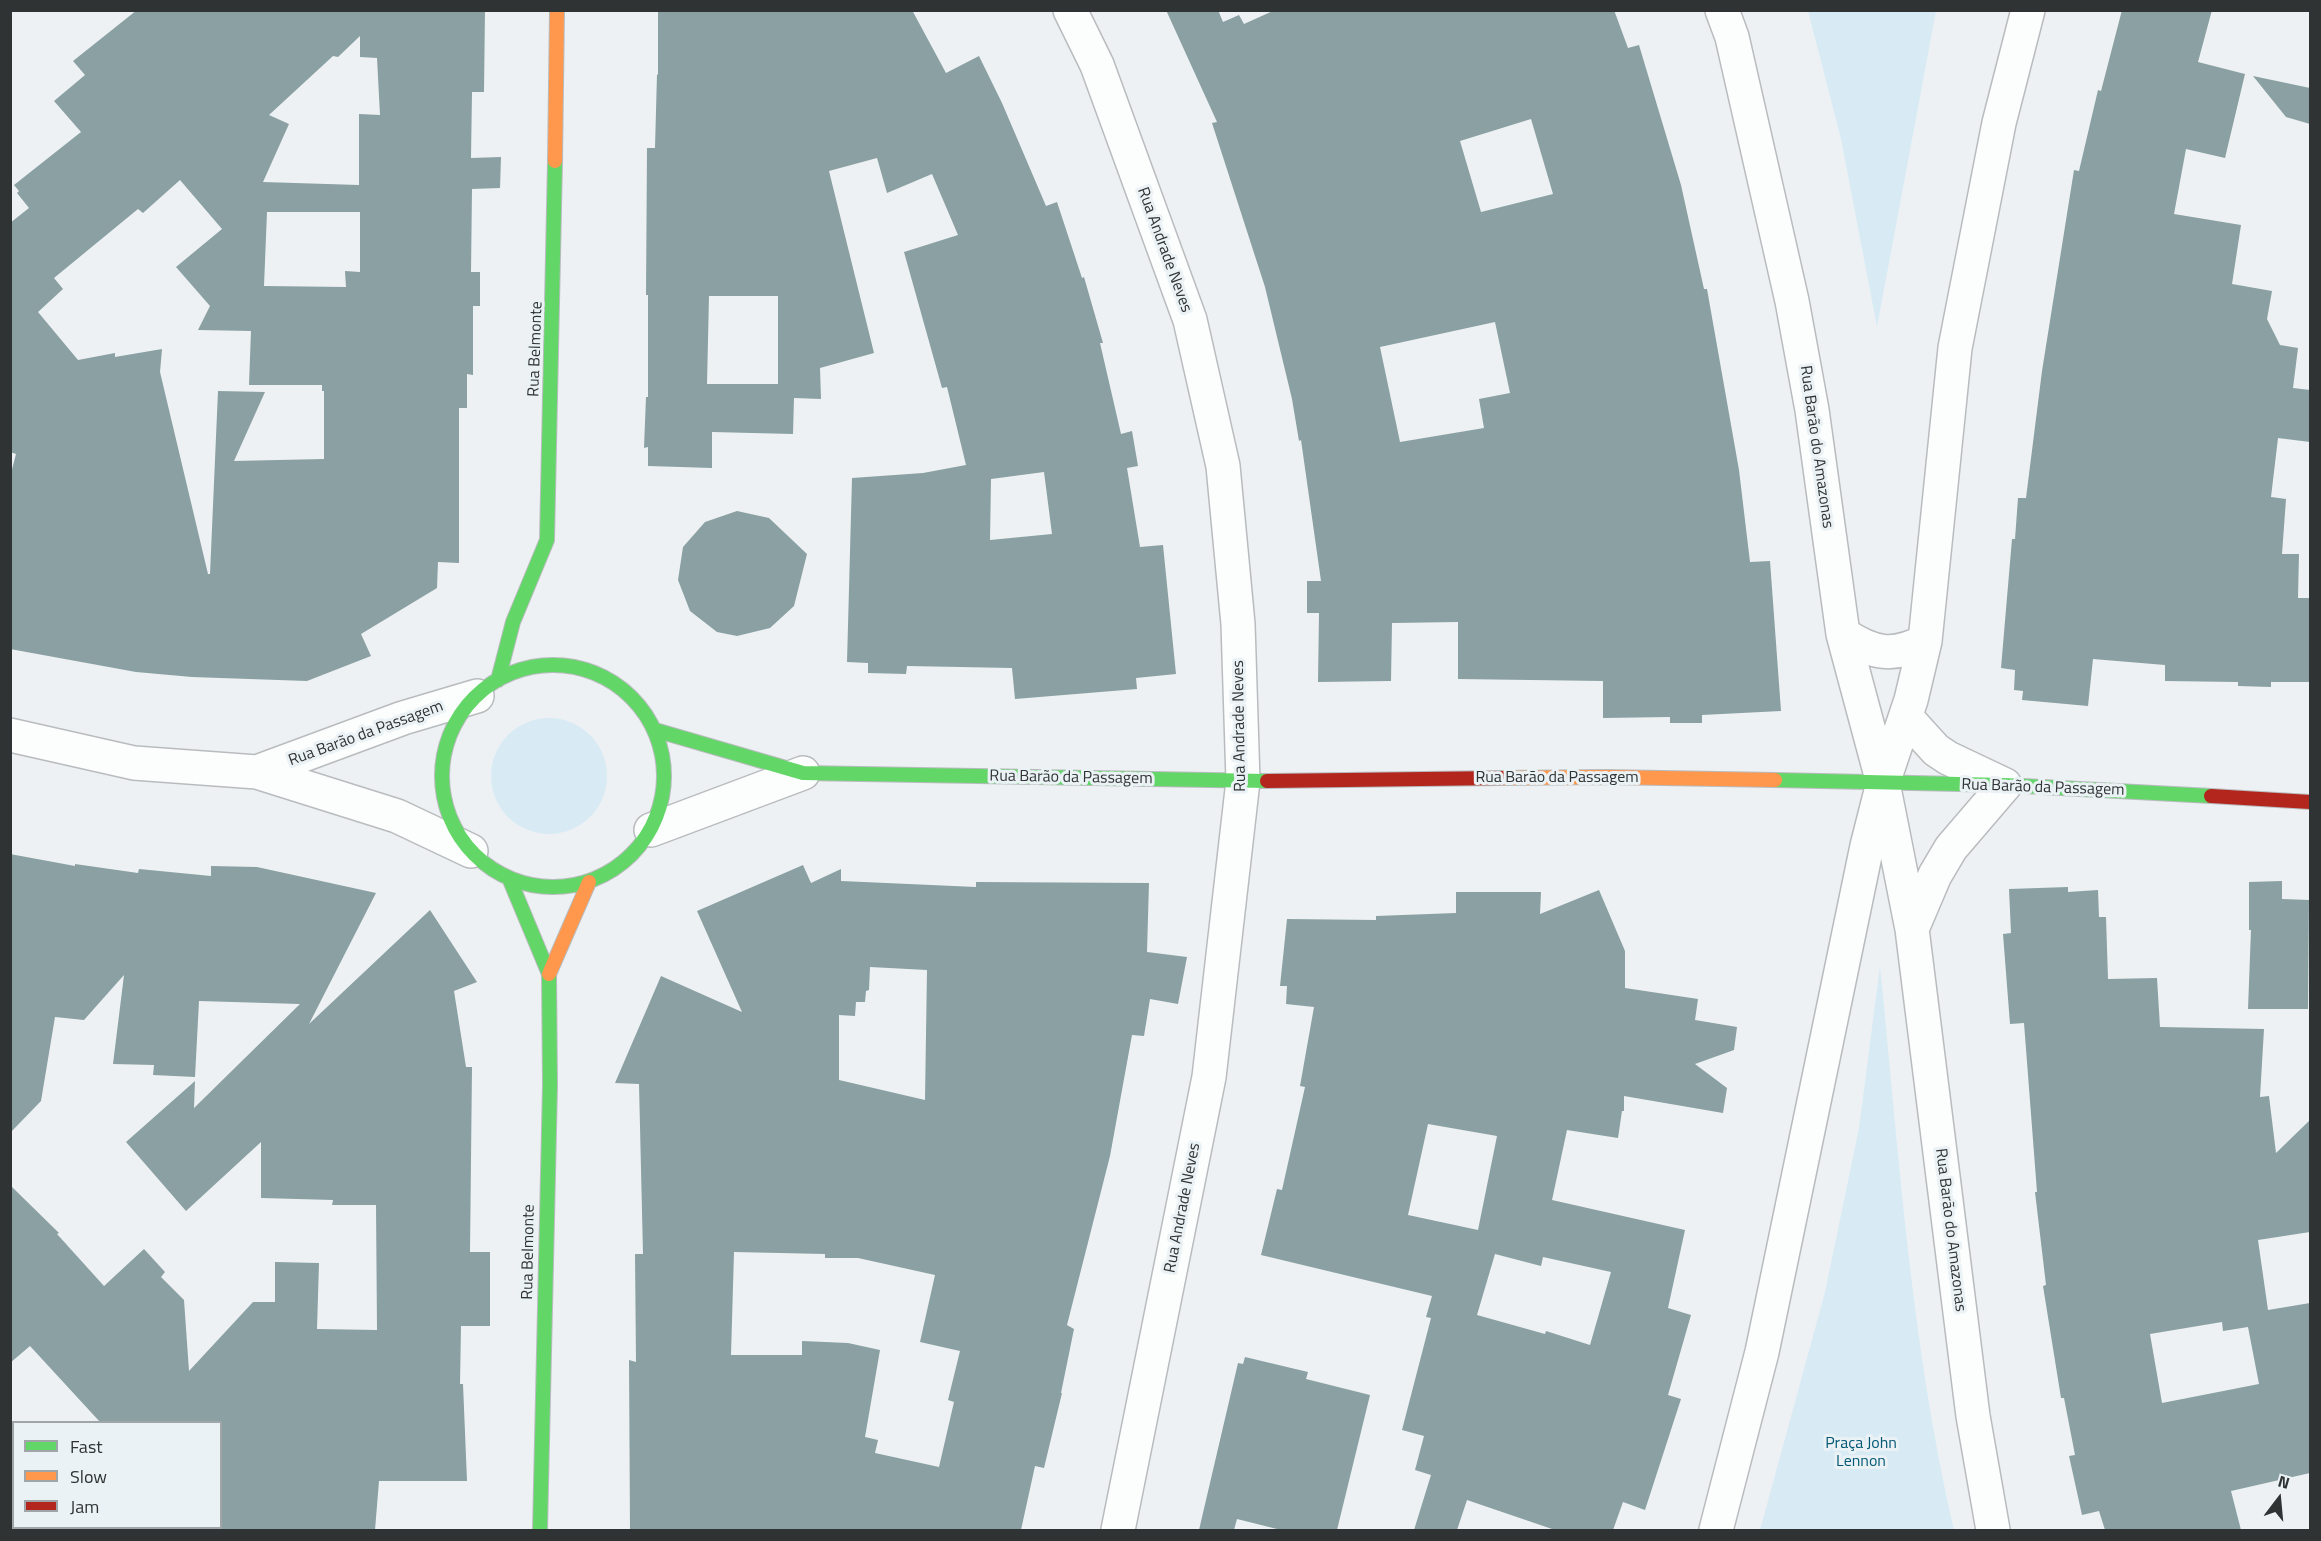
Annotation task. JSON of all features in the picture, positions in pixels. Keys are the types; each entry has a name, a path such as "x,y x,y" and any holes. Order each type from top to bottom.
{"main road":[{"name":"Rua Belmonte","path":"487,688 547,540 553,321 557,10"},
{"path":"548,665 575,668 591,673 622,689 640,707 655,730 665,780 651,830 642,844 618,867 589,882 549,887 509,878 489,866 471,851 457,832 448,811 443,789 443,765 448,740 456,724 487,688 522,669 548,665"},
{"name":"Rua Barão da Passagem","path":"655,730 803,773 1243,781 1606,777 2005,785 2310,802"},
{"name":"Rua Belmonte","path":"509,878 549,974 550,1085 540,1530"},
{"name":"Rua Belmonte","path":"549,974 589,882"}],"street":[{"name":"Rua Andrade Neves","path":"1070,10 1097,65 1190,320 1223,466 1238,624 1243,781 1209,1077 1118,1530"},
{"name":"Rua Barão do Amazonas","path":"1722,10 1732,37 1792,301 1812,411 1843,634 1883,783 1912,929 1973,1416 1994,1530"},
{"path":"1716,1530 1762,1353 1860,880 1883,783 1906,717 1925,641 1955,348 1997,134 2028,10"},
{"path":"1843,634 1861,647 1886,652 1900,651 1925,641"},
{"name":"Rua Barão da Passagem","path":"256,772 487,688"},
{"path":"1906,717 1936,750 2005,785 1951,848 1935,875 1912,929"},
{"name":"Rua Barão da Passagem","path":"10,735 134,763 256,772 397,816 471,851"},
{"name":"Rua Barão da Passagem","path":"651,830 803,773"},
{"path":"1860,880 1883,877 1903,886"}],"green space":[{"path":"1808,11 1936,11 1877,327 1841,139"},
{"path":"549,718 571,722 590,735 603,754 607,776 603,798 590,817 571,830 549,834 527,830 508,817 495,798 491,776 495,754 508,735 527,722"},
{"name":"Praça John Lennon","path":"1880,966 1900,1179 1917,1320 1939,1460 1954,1530 1760,1530 1825,1292 1859,1128"}],"building":[{"path":"137,10 485,10 484,92 472,92 471,158 501,157 500,188 472,189 471,272 480,272 480,306 473,306 473,375 467,374 467,408 459,408 459,563 438,562 437,588 361,634 371,656 307,681 192,677 136,672 10,649 10,477 16,454 10,452 10,223 29,208 17,193 19,191 14,185 81,132 54,101 85,75 73,61","holes":["360,36 360,57 377,58 380,115 359,114 359,185 263,182 289,124 269,115 333,56 338,57","180,180 222,229 176,267 210,306 198,330 251,331 249,385 322,385 322,391 324,391 324,459 234,461 265,392 218,391 210,574 208,574 160,372 162,349 115,357 115,353 78,360 38,312 63,289 54,278 138,209 143,213","267,212 360,212 360,272 345,271 346,287 264,286"]},
{"path":"658,10 912,10 946,73 979,56 1002,103 1046,206 1057,202 1082,278 1084,277 1103,343 1100,343 1121,434 1132,431 1138,466 1127,468 1140,547 1163,545 1176,674 1136,678 1137,689 1015,699 1012,668 907,666 906,674 868,673 868,663 847,662 852,478 923,473 966,465 947,387 942,388 904,252 958,235 932,174 887,193 877,158 829,171 874,353 820,368 821,399 794,398 793,434 712,432 712,468 648,466 648,447 644,448 646,397 648,397 647,148 655,148","holes":["709,296 778,296 778,384 707,384","1044,472 1052,534 990,540 991,479"]},
{"path":"1166,10 1218,10 1223,22 1239,15 1244,24 1275,10 1614,10 1628,48 1639,45 1681,185 1704,289 1707,289 1739,470 1750,562 1770,561 1781,711 1702,715 1702,723 1670,723 1670,717 1603,718 1603,681 1458,679 1458,622 1392,623 1391,681 1318,682 1319,613 1307,613 1307,581 1321,581 1301,440 1299,441 1292,399 1265,287 1212,123 1217,122","holes":["1531,119 1553,194 1481,212 1460,141","1495,322 1510,393 1479,399 1484,428 1400,442 1380,347"]},
{"path":"2122,10 2212,10 2198,62 2245,74 2225,158 2186,149 2174,214 2241,225 2232,284 2272,291 2267,319 2280,345 2298,348 2293,388 2310,390 2310,442 2278,438 2271,497 2286,499 2282,554 2299,554 2298,598 2310,598 2310,682 2271,682 2271,687 2238,686 2238,682 2165,681 2165,665 2093,659 2088,706 2022,700 2023,691 2014,690 2015,670 2001,668 2012,539 2015,539 2018,498 2026,498 2042,371 2074,170 2079,171 2098,90 2101,91"},
{"path":"2253,76 2310,88 2310,124 2286,117"},
{"path":"737,511 769,518 807,554 794,606 770,628 737,636 717,632 690,611 678,580 683,547 705,522"},
{"path":"10,854 75,866 75,864 138,873 139,869 211,876 211,866 257,867 376,893 309,1024 430,910 477,982 454,991 466,1067 472,1067 470,1252 490,1252 490,1326 461,1326 460,1384 463,1384 467,1481 379,1481 375,1530 220,1530 222,1529 222,1421 99,1421 30,1346 10,1363 10,1185 59,1233 57,1234 104,1286 144,1249 165,1272 161,1277 184,1300 189,1371 253,1302 275,1302 275,1262 319,1263 317,1329 377,1330 376,1205 332,1205 333,1200 261,1198 261,1142 186,1211 126,1142 195,1081 194,1108 300,1004 199,1001 195,1077 153,1075 154,1065 113,1064 124,975 84,1020 55,1017 41,1101 10,1133"},
{"path":"803,865 811,883 841,869 841,881 976,887 976,882 1149,883 1147,952 1187,957 1178,1004 1150,999 1144,1036 1132,1035 1110,1156 1067,1325 1074,1329 1062,1393 1044,1468 1035,1466 1021,1530 630,1530 629,1360 636,1362 635,1254 643,1254 639,1084 615,1083 661,976 742,1012 697,911","holes":["870,967 927,970 925,1100 839,1080 839,1015 855,1016 856,1002 865,1002 866,991 869,990","734,1252 825,1254 825,1258 858,1258 935,1275 920,1342 960,1351 948,1400 954,1402 939,1467 875,1453 878,1440 865,1437 880,1350 848,1343 802,1341 802,1355 731,1355"]},
{"path":"2282,881 2282,899 2309,900 2308,1009 2248,1009 2251,930 2249,930 2249,882"},
{"path":"2068,887 2068,892 2098,890 2099,917 2106,917 2108,979 2157,978 2160,1027 2264,1029 2260,1097 2269,1096 2276,1153 2310,1120 2310,1232 2258,1240 2268,1310 2310,1303 2310,1473 2231,1491 2241,1530 2105,1530 2099,1511 2082,1515 2069,1456 2075,1455 2064,1398 2061,1398 2043,1286 2046,1285 2035,1192 2037,1192 2024,1023 2010,1024 2003,934 2011,933 2009,889","holes":["2222,1322 2223,1331 2248,1327 2259,1384 2162,1403 2150,1334"]},
{"path":"1599,890 1625,951 1625,988 1698,999 1695,1020 1737,1027 1734,1050 1695,1064 1727,1088 1723,1113 1624,1096 1624,1111 1622,1111 1618,1138 1567,1130 1552,1200 1685,1230 1668,1308 1691,1315 1668,1395 1681,1399 1645,1510 1623,1502 1613,1530 1555,1530 1467,1500 1457,1530 1414,1530 1431,1475 1415,1470 1424,1436 1402,1430 1431,1318 1426,1317 1432,1296 1261,1255 1277,1189 1282,1190 1305,1087 1300,1086 1314,1007 1286,1004 1287,986 1280,986 1287,919 1376,920 1376,916 1456,913 1456,892 1541,892 1540,914","holes":["1428,1124 1497,1136 1478,1230 1408,1215","1495,1254 1541,1266 1543,1257 1611,1272 1590,1345 1546,1331 1545,1334 1477,1315"]},
{"path":"1245,1357 1308,1372 1306,1379 1370,1395 1337,1530 1281,1530 1237,1519 1234,1530 1199,1530 1238,1363 1243,1364"}],"traffic: fast":[{"path":"498,680 513,622 547,540 555,161"},
{"path":"553,665 585,670 595,674 614,684 631,698 645,715 655,734 659,744 664,776 659,808 655,818 645,837 631,854 614,868 595,878 585,882 553,887 521,882 511,878 492,868 475,854 461,837 451,818 447,808 442,776 447,744 451,734 461,715 475,698 492,684 511,674 521,670 553,665"},
{"path":"655,730 803,773 1267,781"},
{"path":"1775,780 2005,785 2211,796"},
{"path":"509,878 549,974 550,1085 540,1530"}],"traffic: slow":[{"path":"555,161 557,10"},
{"path":"1501,778 1775,780"},
{"path":"549,974 589,882"}],"traffic: jam":[{"path":"1267,781 1501,778"},
{"path":"2211,796 2310,802"}]}
